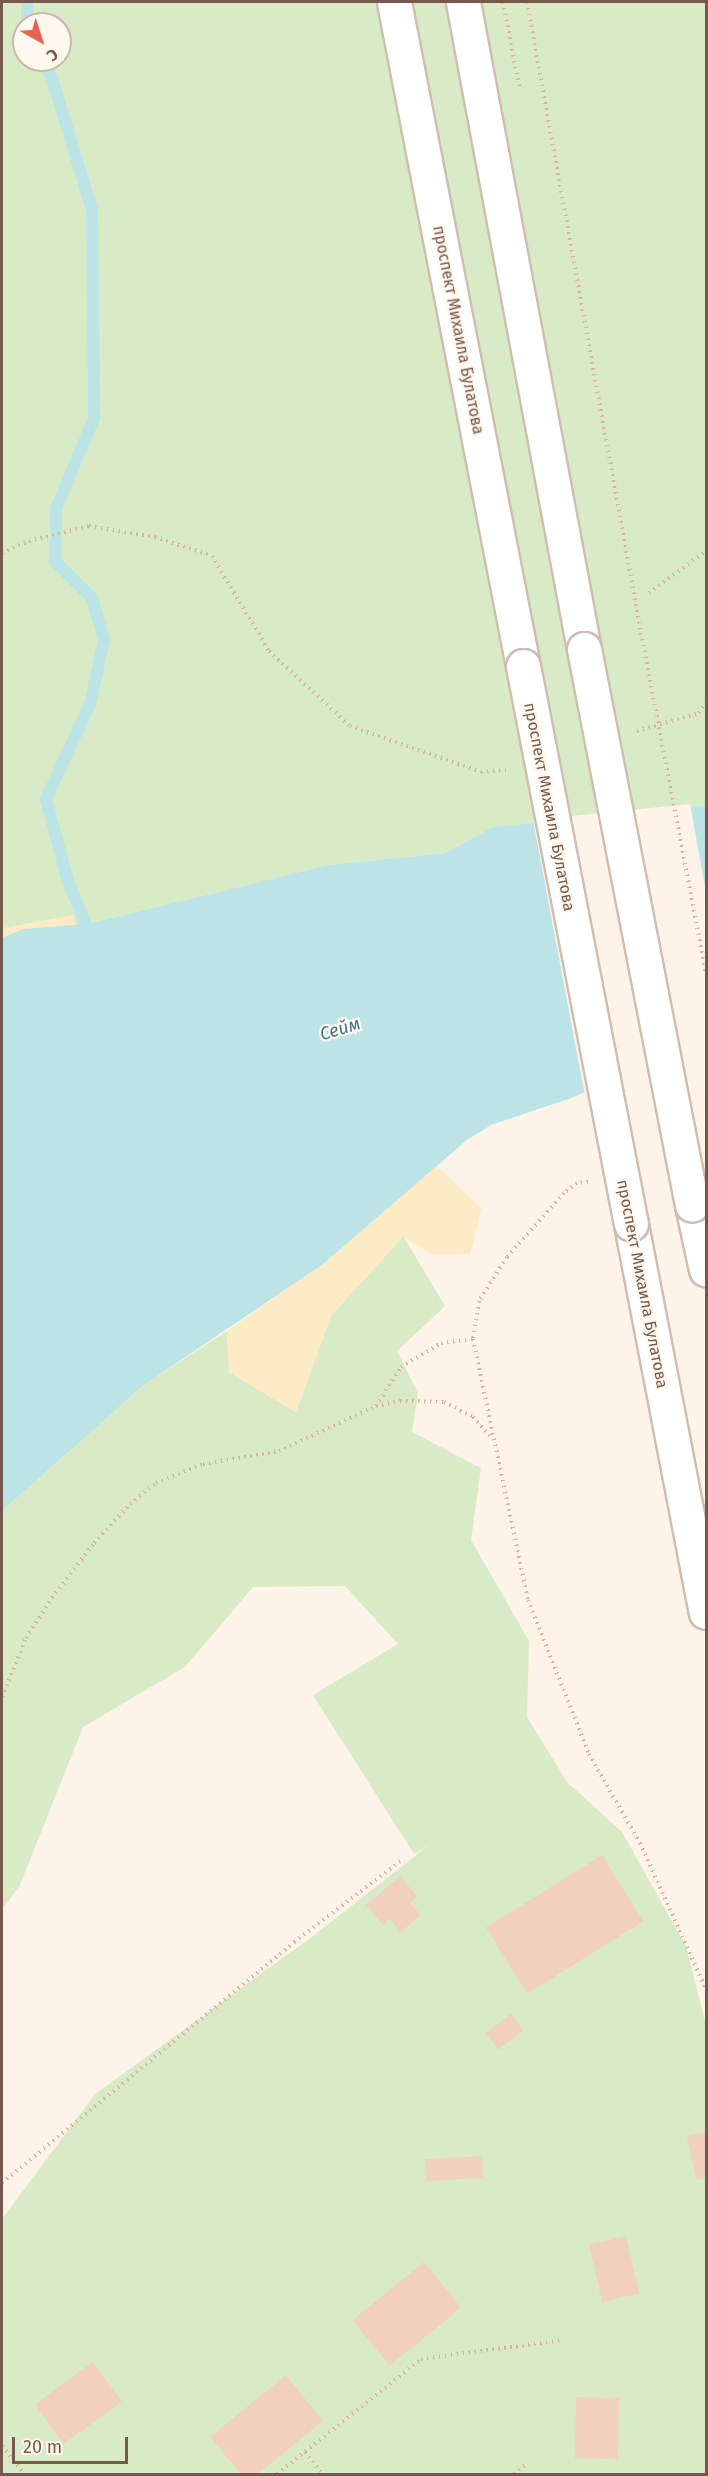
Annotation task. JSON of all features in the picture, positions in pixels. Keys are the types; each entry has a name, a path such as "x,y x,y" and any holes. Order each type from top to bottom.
{"street":[{"name":"проспект Михаила Булатова","path":"394,2 706,1612"},
{"path":"463,2 584,649 706,1269"}],"path":[{"path":"526,2 706,973"},
{"path":"2,553 29,541 89,526 155,537 213,556 269,651 350,726 481,772"},
{"path":"649,593 706,550"},
{"path":"699,713 706,702"},
{"path":"564,1193 507,1257 479,1301 473,1339 492,1439 528,1600 554,1673 589,1754 640,1843 706,1989"},
{"path":"376,1406 401,1367 441,1343 473,1339"},
{"path":"2,1697 26,1638 52,1598 94,1543 130,1503 156,1483 203,1464 279,1451 376,1406 400,1401 444,1402 473,1417 492,1439"},
{"path":"2,2184 294,1942 403,1858"},
{"path":"277,2475 421,2359 563,2340"},
{"path":"2,2446 25,2475"},
{"path":"305,2452 320,2473"},
{"path":"514,2475 526,2464"}],"green space":[{"path":"2,2 706,2 706,805 493,827 445,853 328,865 87,924 23,929 2,938"},
{"path":"403,1236 445,1306 397,1351 418,1393 412,1432 481,1468 471,1540 529,1641 527,1717 567,1782 622,1832 686,1946 706,2025 706,2474 2,2474 2,2219 95,2094 313,1936 429,1845 414,1854 313,1695 398,1644 345,1586 253,1587 185,1667 83,1727 20,1885 2,1910 2,1511 144,1385 227,1331 229,1372 296,1412 331,1316"}],"sand":[{"path":"74,915 75,926 23,929 2,938 2,928"},
{"path":"437,1166 482,1209 470,1254 434,1255 403,1237 331,1316 296,1412 229,1372 227,1331 323,1264"}],"water":[{"name":"Сейм","path":"706,805 706,1042 574,1097 491,1125 467,1140 323,1264 144,1385 2,1511 2,938 23,929 87,924 328,865 445,853 493,827"}],"pier":[{"path":"690,804 706,892 706,1046 585,1096 533,820"}],"building":[{"path":"602,1855 643,1921 527,1994 486,1928"},
{"path":"400,1876 417,1896 410,1903 421,1915 401,1932 390,1919 383,1925 366,1905"},
{"path":"511,2014 524,2031 498,2050 485,2033"},
{"path":"706,2132 706,2178 696,2180 687,2136"},
{"path":"482,2156 483,2178 426,2181 425,2159"},
{"path":"626,2236 639,2293 602,2302 589,2245"},
{"path":"424,2262 461,2308 390,2366 353,2320"},
{"path":"93,2362 122,2402 64,2444 35,2404"},
{"path":"286,2375 323,2421 258,2474 241,2474 210,2437"},
{"path":"576,2397 619,2398 618,2459 575,2458"}],"waterway":[{"path":"27,2 27,12"},
{"path":"48,72 52,78 92,210 94,418 56,509 56,530"},
{"path":"56,539 55,561 92,598 104,640 90,704 46,799 68,881 91,937"}]}
